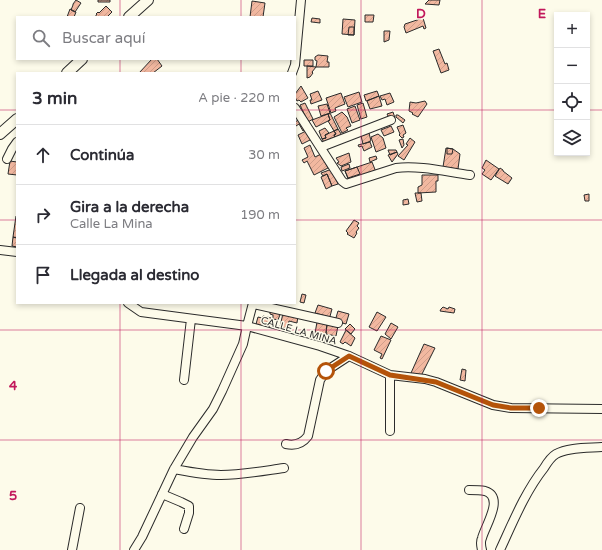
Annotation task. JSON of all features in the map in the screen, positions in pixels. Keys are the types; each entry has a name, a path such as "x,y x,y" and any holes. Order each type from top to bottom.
{"main road":[{"path":"130,16 148,0"},
{"path":"68,72 81,60"},
{"path":"0,134 16,119"}],"street":[{"path":"296,54 301,0"},
{"path":"292,72 295,60"},
{"path":"296,110 342,181 346,184 396,168 427,169 470,175"},
{"path":"321,147 391,120"},
{"path":"7,159 16,143"},
{"path":"0,250 16,252"},
{"name":"CALLE LA MINA","path":"129,304 141,312 247,326 320,346 349,356 390,375 436,382 493,405 506,408 602,409"},
{"path":"134,550 142,537 174,469 222,391 243,344 253,304"},
{"path":"257,304 338,323"},
{"path":"184,380 191,319"},
{"path":"286,444 298,444 304,441 308,436 320,380 326,371 349,356"},
{"path":"390,375 390,431"},
{"path":"500,550 531,486 550,459 563,451 602,447"},
{"path":"174,469 221,475 284,468"},
{"path":"469,490 486,491 492,495 494,500 491,516 481,538 480,544 482,550"},
{"path":"162,494 189,506 189,513 184,529"},
{"path":"72,550 80,508"}],"building":[{"path":"76,0 81,3 75,12 71,10"},
{"path":"98,0 110,0 110,2 98,2"},
{"path":"429,0 440,0 439,5 425,4"},
{"path":"252,1 265,3 263,16 250,16"},
{"path":"106,6 112,12 108,16 96,16 98,12 99,13"},
{"path":"70,9 76,12 74,16 67,16"},
{"path":"365,15 374,15 373,22 365,22"},
{"path":"312,18 320,19 320,23 311,22"},
{"path":"423,18 426,28 424,29 423,26 406,33 404,27 405,24"},
{"path":"343,19 355,20 354,35 342,34"},
{"path":"349,27 354,27 354,35 348,35"},
{"path":"384,31 390,31 389,40 384,42"},
{"path":"439,49 445,64 447,63 449,70 441,73 433,51"},
{"path":"318,55 328,56 327,62 329,62 329,67 316,67 317,61 315,60 315,57"},
{"path":"151,60 158,60 162,66 154,72 140,72"},
{"path":"304,60 313,60 313,66 304,66"},
{"path":"307,66 316,67 310,77 307,78"},
{"path":"301,86 308,98 301,102 299,100 297,101 296,93"},
{"path":"318,91 322,100 311,104 310,100 312,100 310,94"},
{"path":"377,91 379,96 366,101 364,95"},
{"path":"359,92 362,102 348,107 344,97"},
{"path":"341,93 345,104 335,108 336,111 331,113 326,98"},
{"path":"390,93 394,102 387,105 385,99 382,100 380,96"},
{"path":"379,96 382,106 370,109 367,101"},
{"path":"425,101 427,104 418,117 409,111 410,102 416,103"},
{"path":"305,103 313,119 308,122 300,105"},
{"path":"363,103 367,117 361,119 357,105"},
{"path":"327,104 330,113 321,116 318,106"},
{"path":"355,106 360,120 352,123 347,109"},
{"path":"342,112 347,117 351,126 346,128 348,130 342,133 334,117"},
{"path":"393,112 395,118 390,120 387,114"},
{"path":"330,113 338,129 334,131 328,121 330,120 328,114"},
{"path":"328,114 330,120 316,127 312,120"},
{"path":"396,115 405,120 403,123 396,117"},
{"path":"300,119 306,129 303,131 299,124 296,126 296,121"},
{"path":"403,125 406,133 402,138 399,135 400,134 397,127"},
{"path":"391,126 394,132 384,136 381,130"},
{"path":"325,128 329,133 325,135 326,138 322,139 319,131"},
{"path":"338,129 343,137 336,140 334,135 336,134 334,131"},
{"path":"308,130 312,139 302,144 298,135"},
{"path":"334,131 336,134 334,135 336,140 325,144 322,139 326,138 325,135"},
{"path":"369,133 371,141 363,144 361,136"},
{"path":"378,134 383,138 386,148 376,152 371,137"},
{"path":"410,138 415,142 404,160 398,156 408,145 406,144"},
{"path":"403,139 404,145 402,148 399,140"},
{"path":"370,142 372,147 364,151 362,146 359,147 358,145"},
{"path":"310,145 315,157 321,154 328,168 314,175 307,161 304,163 302,160 308,157 304,148"},
{"path":"446,148 453,149 460,154 458,169 443,167"},
{"path":"447,148 453,149 452,154 447,154"},
{"path":"388,150 396,150 397,152 390,155"},
{"path":"397,152 398,154 392,162 388,155"},
{"path":"349,153 351,162 341,166 337,163 339,162 336,158"},
{"path":"376,156 377,159 370,162 369,158"},
{"path":"486,160 499,169 491,180 482,174 485,170 482,168"},
{"path":"10,161 16,162 16,175 8,174"},
{"path":"372,162 376,172 349,181 345,171"},
{"path":"349,164 350,168 342,171 341,167"},
{"path":"357,167 360,174 348,178 345,171"},
{"path":"500,168 512,178 508,184 495,176"},
{"path":"332,169 338,184 332,186 327,174 323,176 321,173"},
{"path":"327,174 332,186 326,189 321,177"},
{"path":"422,175 438,175 438,181 436,181 436,192 418,193 418,187 422,185"},
{"path":"415,193 421,193 422,201 417,202"},
{"path":"589,194 589,201 585,201 584,195"},
{"path":"408,199 409,204 403,205 403,200"},
{"path":"16,216 16,238 13,237"},
{"path":"354,220 359,223 357,226 359,228 354,238 347,234 348,233 346,231"},
{"path":"13,237 16,238 16,247 12,246"},
{"path":"302,294 306,295 304,303 300,302"},
{"path":"318,305 332,309 329,320 325,319 326,316 315,313"},
{"path":"443,307 455,309 454,313 440,311"},
{"path":"270,311 281,312 278,320 273,319 273,315 270,314"},
{"path":"338,311 349,314 346,324 335,321"},
{"path":"377,312 386,317 377,331 369,327"},
{"path":"283,313 298,316 297,323 289,321 287,329 280,327"},
{"path":"263,316 271,318 269,327 256,324 258,317 262,318"},
{"path":"317,322 327,324 325,341 314,339"},
{"path":"391,323 398,327 391,339 385,334"},
{"path":"327,324 338,326 336,336 326,334"},
{"path":"350,324 355,329 351,334 345,329"},
{"path":"346,330 355,338 351,346 345,342 343,344 340,342"},
{"path":"381,336 391,340 382,359 380,358 382,354 374,350"},
{"path":"424,344 435,348 421,376 411,373"},
{"path":"462,369 466,370 465,381 460,380"}],"route":[{"path":"326,371 349,356 390,375 425,379 436,382 493,405 511,408 539,408"}]}
